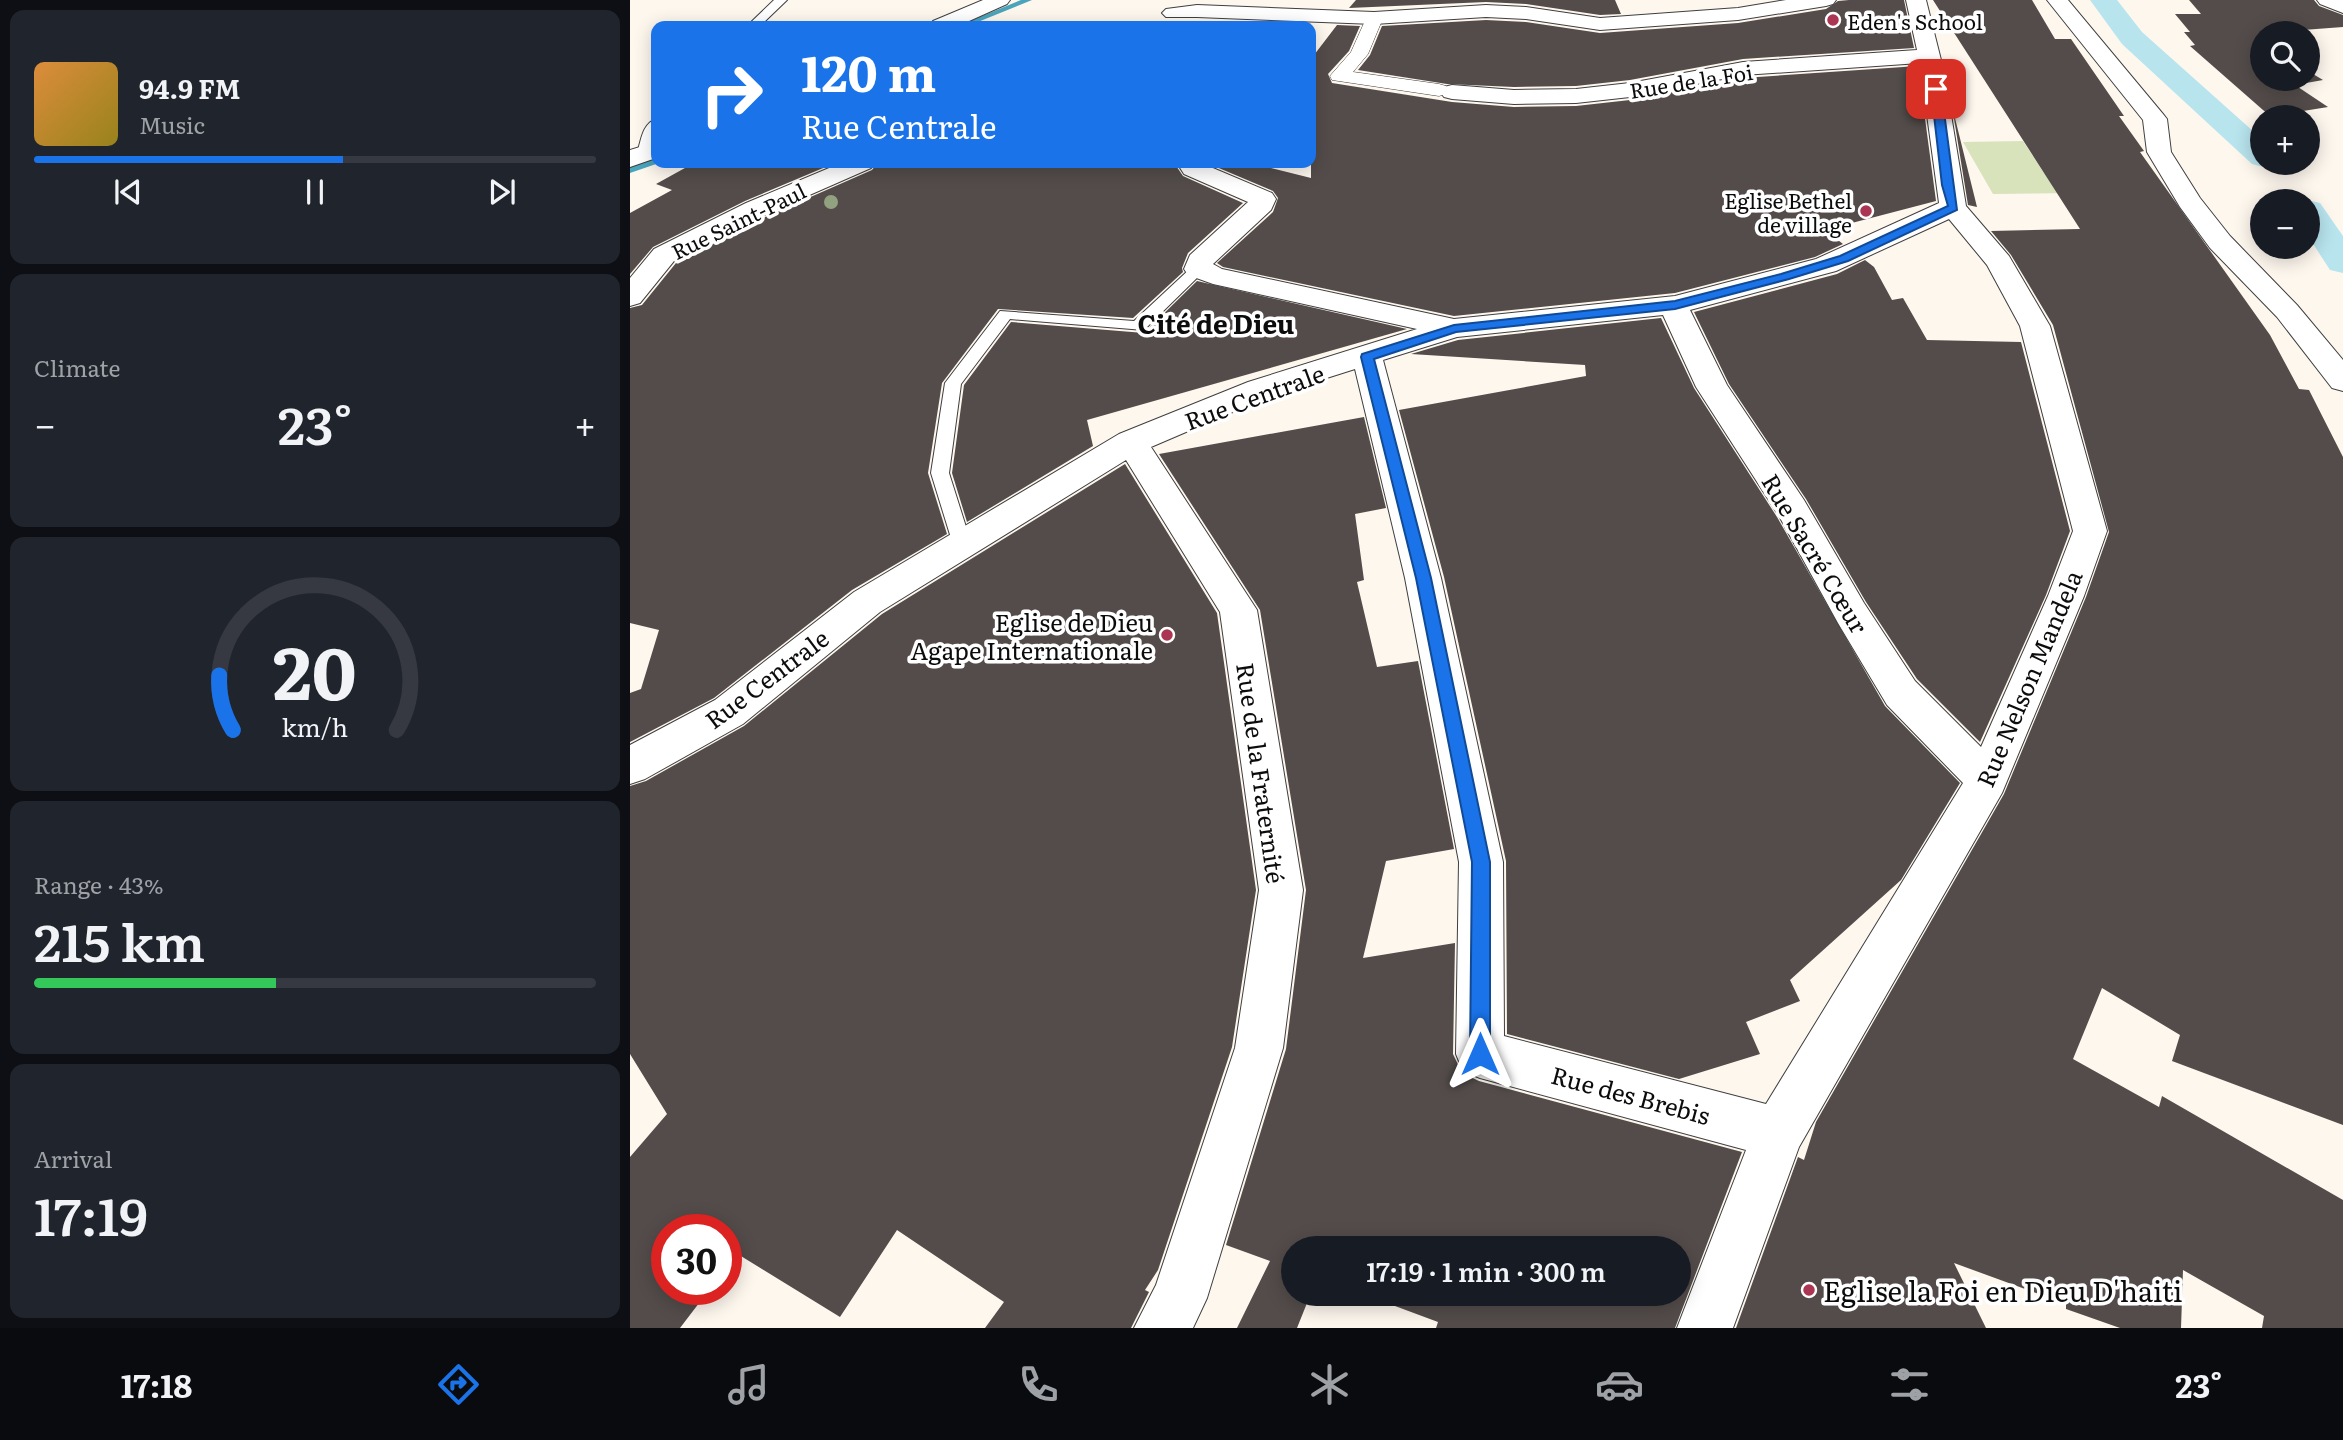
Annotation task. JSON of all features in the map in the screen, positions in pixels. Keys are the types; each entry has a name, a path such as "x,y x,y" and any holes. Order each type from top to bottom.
{"street":[{"path":"952,21 1000,0"},
{"path":"1164,20 1192,0"},
{"path":"1622,0 1634,23"},
{"path":"1164,20 1197,10 1374,18 1486,10 1600,24 1634,23 1738,14 1826,0"},
{"name":"Rue Nelson Mandela","path":"1706,1328 1764,1166 1779,1133 1987,780 2075,575 2090,531 2035,326 1999,262 1953,207 1939,106 1916,0"},
{"path":"2057,0 2155,120 2160,152 2220,242 2287,311 2343,381"},
{"path":"2327,0 2343,7"},
{"path":"1374,18 1359,54 1339,76 1446,91"},
{"name":"Rue de la Foi","path":"1446,91 1508,98 1562,97 1618,92 1717,72 1831,61 1930,56"},
{"name":"Rue Saint-Paul","path":"630,297 664,254 755,209 850,168"},
{"path":"1192,168 1263,199 1262,204 1200,261 1198,269 1225,279 1454,328"},
{"name":"Rue Centrale","path":"630,766 729,712 867,602 1131,442 1259,389 1454,328 1673,305 1826,265 1953,207"},
{"name":"Rue Sacré Cœur","path":"1673,305 1712,387 1792,509 1851,613 1901,692 1987,780"},
{"name":"Rue des Brebis","path":"1367,357 1423,578 1481,862 1480,1054 1779,1133"},
{"name":"Rue de la Fraternité","path":"1131,442 1238,610 1281,890 1259,1048 1179,1298 1162,1328"}],"lane":[{"path":"758,21 782,0"},
{"path":"643,154 651,129"},
{"path":"962,546 940,473 953,383 1006,314 1138,327 1198,269"}],"green space":[{"path":"2023,141 2044,173 2060,173 2073,193 1993,194 1963,142"}],"building":[{"path":"1356,0 1615,0 1621,14 1600,15 1526,4 1486,2 1349,8"},
{"path":"1904,0 1914,48 1743,59 1630,80 1576,86 1447,84 1358,70 1370,55 1382,26 1486,20 1526,22 1600,33 1738,23 1826,9 1838,1"},
{"path":"1933,0 2032,0 2055,39 2071,39 2124,116 2119,116 2144,151 2140,152 2270,335 2299,389 2309,390 2343,457 2343,1125 2172,1061 2180,1035 2102,988 2073,1059 2159,1107 2162,1096 2343,1200 2343,1328 2262,1328 2264,1316 2183,1270 2181,1328 2120,1328 2066,1309 2066,1304 1954,1263 1986,1328 1736,1328 1798,1157 1804,1160 1816,1122 2004,794 2086,597 2109,532 2053,325 2011,255 1991,231 2080,229"},
{"path":"2189,0 2314,0 2319,6 2343,15 2343,27 2320,29 2320,21 2250,21 2250,91 2304,91 2328,107 2257,105 2190,46 2195,45 2184,32 2190,32 2175,14 2201,14"},
{"path":"1337,25 1360,26 1349,51 1328,74 1332,83 1452,102 1514,107 1576,106 1630,100 1743,78 1918,66 1936,201 1825,230 1843,244 1815,257 1675,293 1454,316 1223,267 1217,263 1273,212 1278,198 1273,191 1219,168 1271,168 1311,178 1311,168 1316,168 1316,52"},
{"path":"1952,106 1977,207 1968,205"},
{"path":"685,168 823,168 745,201 653,247 630,274 630,213 672,190 656,184"},
{"path":"1177,168 1183,176 1243,203 1188,253 1183,272 1133,318 998,309 942,383 928,473 947,534 852,590 714,698 630,742 630,693 641,689 659,630 630,623 630,308 642,305 676,263 765,217 872,170"},
{"path":"1865,260 1874,267 1892,300 1903,298 1927,340 2021,342 2070,531 2046,595 1980,742 1917,679 1866,602 1806,499 1729,384 1694,312 1837,274"},
{"path":"1197,281 1407,329 1087,420 1093,446 967,522 952,473 964,385 1011,322 1144,333"},
{"path":"1661,318 1694,388 1777,517 1885,706 1960,783 1901,880 1790,980 1800,1001 1746,1022 1760,1054 1679,1079 1507,1034 1506,861 1444,577 1399,410 1586,376 1585,365 1411,354 1458,340"},
{"path":"1364,417 1386,508 1355,514 1364,580 1357,582 1377,667 1418,661 1454,849 1386,861 1363,958 1455,943 1453,1054 1462,1073 1479,1081 1742,1152 1691,1286 1691,1236 1281,1236 1281,1306 1306,1306 1297,1328 1237,1328 1270,1261 1226,1245 1286,1049 1306,890 1260,610 1159,454"},
{"path":"1125,464 1217,613 1256,890 1232,1047 1158,1270 1145,1290 1149,1292 1131,1328 985,1328 1004,1302 897,1230 840,1317 742,1257 742,1214 651,1214 651,1305 698,1305 680,1328 630,1328 630,1157 667,1114 630,1054 630,786 646,781 744,726 882,614"},
{"path":"1395,1306 1683,1306 1675,1328 1436,1328 1438,1322"}],"waterway":[{"path":"975,21 1028,0"},
{"path":"2103,0 2132,38 2250,145"},
{"path":"630,170 651,163"},
{"path":"2320,228 2343,262"}],"place":[{"name":"Eden's School","path":"1833,20"},
{"name":"Eglise Bethel de village","path":"1866,211"},
{"name":"Eglise de Dieu Agape Internationale","path":"1167,635"},
{"name":"Eglise la Foi en Dieu D'haiti","path":"1809,1290"}],"district":[{"name":"Cité de Dieu","path":"1216,322"}],"route":[{"path":"1480,1054 1481,862 1423,578 1367,357 1454,328 1675,305 1844,259 1953,207 1936,89"}]}
